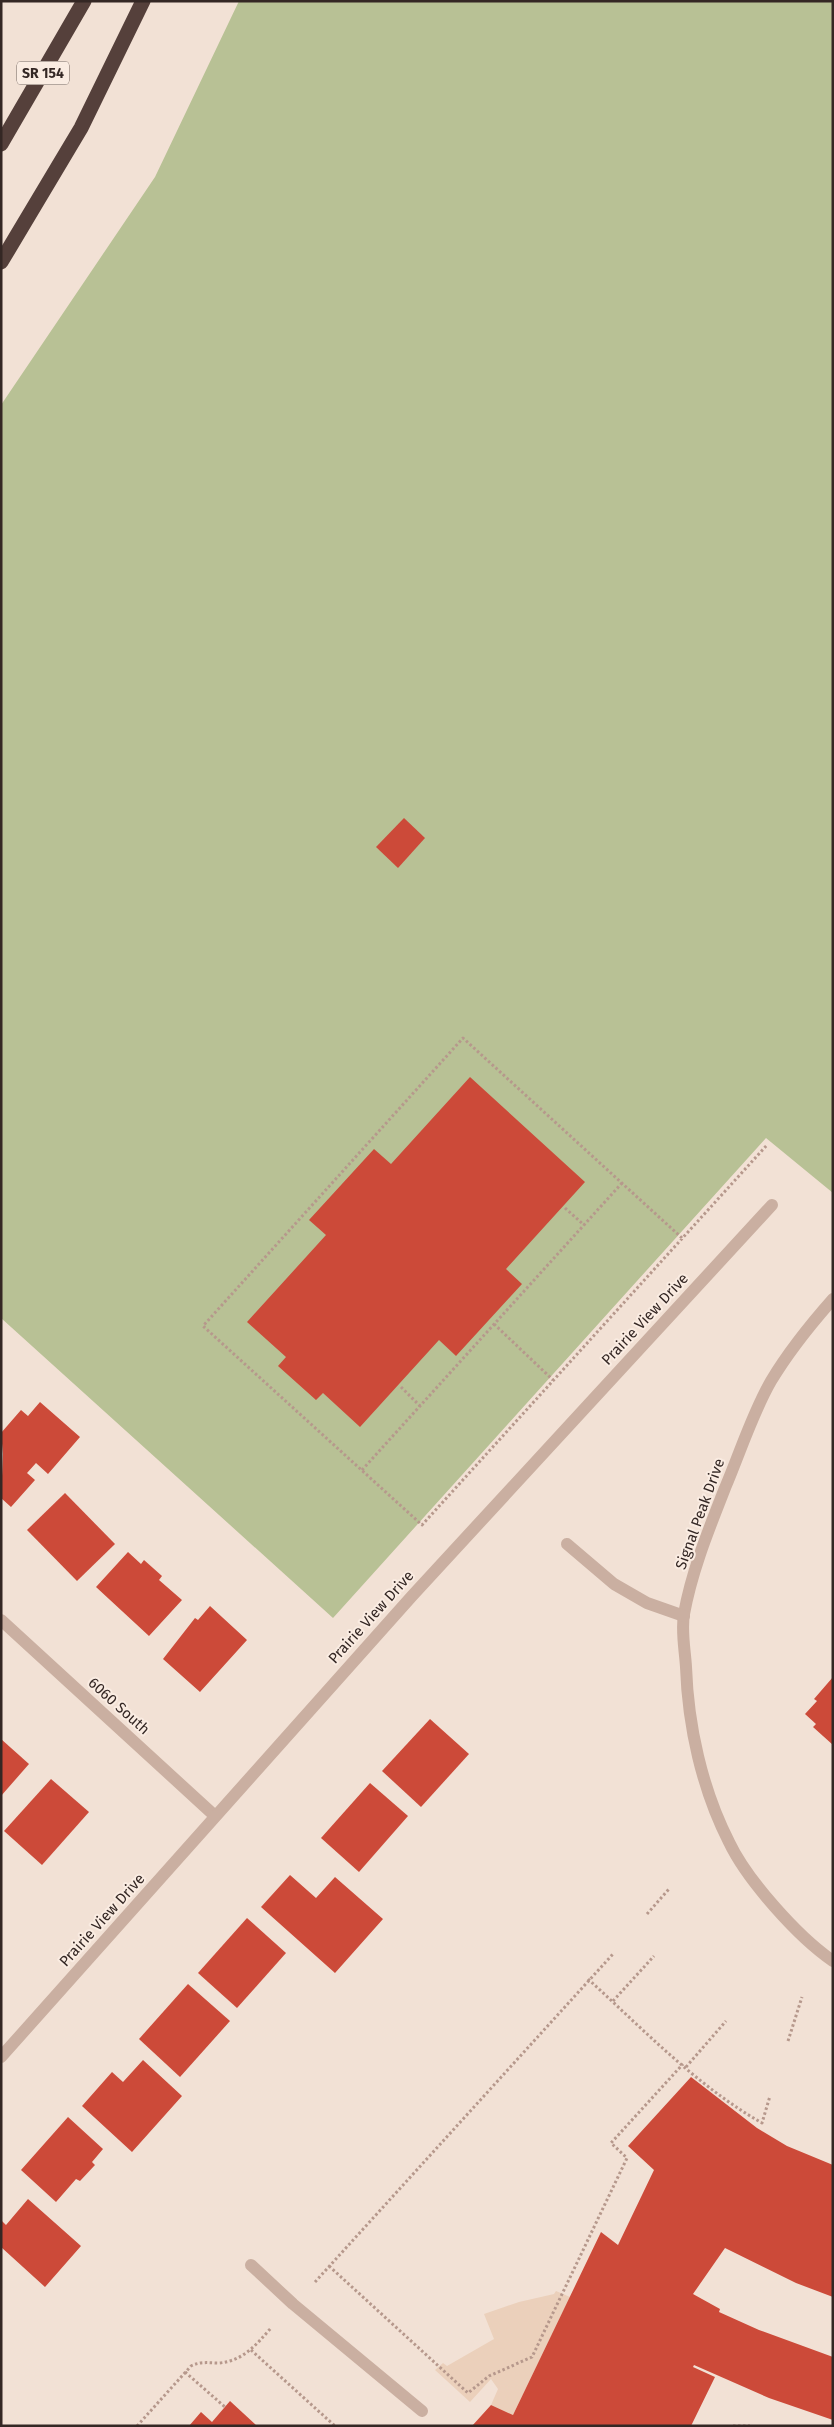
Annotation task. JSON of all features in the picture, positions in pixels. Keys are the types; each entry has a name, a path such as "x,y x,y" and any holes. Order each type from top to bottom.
{"highway":[{"name":"SR 154","path":"1,144 84,1"},
{"path":"1,262 81,128 143,1"}],"street":[{"name":"Prairie View Drive","path":"1,2057 412,1596 772,1205"},
{"name":"Signal Peak Drive","path":"833,1299 784,1360 759,1405 702,1545 684,1616 686,1679 694,1744 715,1810 729,1844 775,1907 804,1937 833,1961"},
{"path":"567,1544 614,1584 647,1603 684,1616"},
{"name":"6060 South","path":"1,1620 215,1816"},
{"path":"251,2265 293,2304 422,2411"}],"path":[{"path":"682,1238 463,1038 203,1326 422,1525 553,1380 682,1238 766,1145"},
{"path":"362,1470 622,1183"},
{"path":"565,1208 584,1225"},
{"path":"494,1324 553,1380"},
{"path":"400,1387 420,1406"},
{"path":"648,1914 669,1889"},
{"path":"315,2282 588,1979 613,1954"},
{"path":"613,2001 654,1956"},
{"path":"588,1979 684,2066 733,2106 762,2123 770,2096"},
{"path":"788,2041 802,1997"},
{"path":"329,2266 468,2393 489,2376 532,2357 628,2158 611,2143 726,2021"},
{"path":"137,2426 185,2372 198,2363 231,2360 244,2356 270,2328"},
{"path":"251,2350 335,2426"},
{"path":"185,2372 225,2407"},
{"path":"733,2426 750,2426"}],"green space":[{"path":"239,1 833,1 833,1193 766,1138 333,1618 1,1318 1,405 155,177"}],"shaded area":[{"path":"556,2291 570,2297 513,2415 491,2405 498,2389 491,2379 470,2402 435,2370 443,2363 447,2366 494,2339 484,2314 519,2302 554,2294"}],"building":[{"path":"404,818 425,838 398,868 376,847"},
{"path":"470,1077 585,1182 506,1269 522,1284 456,1356 439,1340 360,1427 323,1393 316,1400 278,1366 286,1357 247,1322 326,1235 309,1220 374,1149 391,1164"},
{"path":"40,1402 80,1437 48,1474 36,1463 27,1473 35,1480 11,1507 1,1498 3,1454 1,1433 21,1410 28,1416"},
{"path":"65,1493 115,1544 77,1581 27,1530"},
{"path":"128,1552 141,1564 144,1560 162,1576 159,1580 182,1600 149,1636 96,1587"},
{"path":"210,1606 247,1640 200,1692 163,1659 195,1618 198,1620"},
{"path":"833,1677 833,1745 813,1727 816,1724 805,1714 817,1701 814,1699"},
{"path":"430,1719 469,1754 421,1807 382,1771"},
{"path":"1,1739 29,1764 1,1796"},
{"path":"51,1779 89,1812 42,1865 4,1831"},
{"path":"370,1783 408,1816 359,1872 321,1838"},
{"path":"290,1875 316,1898 335,1877 383,1919 335,1973 261,1907"},
{"path":"247,1918 286,1953 237,2008 198,1973"},
{"path":"188,1984 230,2021 180,2077 139,2039"},
{"path":"143,2060 182,2096 132,2152 82,2106 112,2072 123,2082"},
{"path":"691,2077 757,2128 787,2146 833,2165 833,2297 796,2283 725,2248 693,2294 720,2309 719,2312 759,2330 833,2357 833,2420 769,2398 694,2365 693,2367 715,2377 691,2426 472,2426 491,2405 513,2415 601,2232 618,2245 654,2170 628,2146"},
{"path":"68,2117 103,2149 92,2162 95,2165 80,2181 76,2179 56,2202 21,2170"},
{"path":"28,2199 81,2246 45,2287 1,2247 1,2220 6,2225"},
{"path":"230,2401 257,2426 189,2426 201,2412 212,2422"}]}
